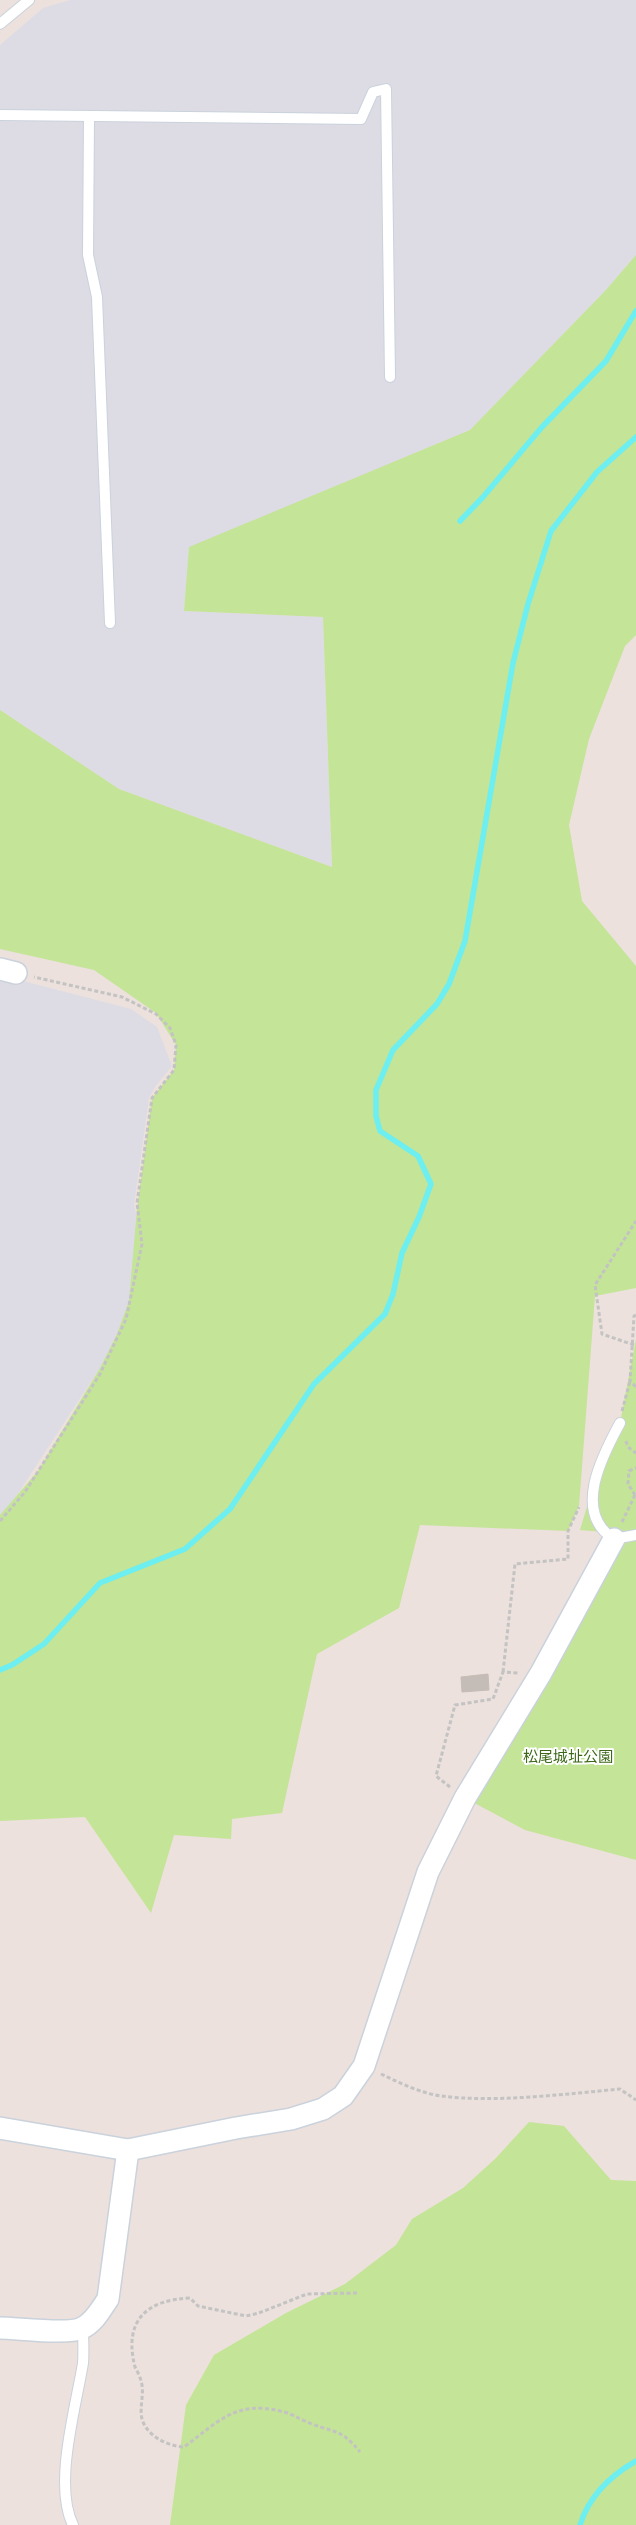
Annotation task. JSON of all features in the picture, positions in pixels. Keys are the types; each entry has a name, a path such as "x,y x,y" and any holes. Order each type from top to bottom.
{"street":[{"path":"0,2128 128,2150 236,2128 291,2120 323,2109 343,2096 364,2066 428,1872 465,1798 541,1673 614,1539"},
{"path":"0,2328 71,2330 82,2328 97,2316 108,2299 128,2150"}],"lane":[{"path":"0,24 29,0"},
{"path":"0,115 361,119 373,92 386,89 390,377"},
{"path":"89,116 88,255 97,297 110,623"},
{"path":"620,1423 601,1460 594,1483 593,1507 596,1521 603,1532 614,1539 636,1535"},
{"path":"74,2525 68,2514 67,2480 69,2441 83,2361 82,2328"}],"path":[{"path":"0,1521 25,1492 100,1374 126,1319 142,1244 137,1203 152,1098 174,1070 176,1045 170,1028 156,1014 122,997 8,971"},
{"path":"634,1344 602,1334 595,1285 636,1221"},
{"path":"636,1315 634,1316 634,1344 630,1380 636,1387"},
{"path":"614,1539 636,1496 628,1484 629,1471 636,1468"},
{"path":"465,1798 436,1776 455,1705 492,1699 504,1672 515,1564 568,1559 568,1531 579,1506 593,1507"},
{"path":"504,1672 541,1673"},
{"path":"364,2066 412,2088 440,2096 486,2099 620,2088 636,2100"},
{"path":"357,2293 307,2294 259,2313 246,2316 198,2306 190,2298 168,2299 144,2310 133,2336 135,2366 142,2381 142,2419 151,2434 172,2446 184,2447 206,2428 246,2408 280,2411 332,2430 347,2436 360,2452"}],"shaded area":[{"path":"70,0 636,0 636,255 605,291 470,430 189,548 184,611 323,617 332,867 119,789 0,710 0,45 43,8"},
{"path":"0,975 131,1009 157,1027 172,1066 155,1087 149,1098 134,1205 138,1223 129,1301 117,1334 100,1368 15,1498 0,1516"}],"green space":[{"path":"636,255 636,635 625,646 589,739 569,825 582,901 636,966 636,1288 595,1296 579,1506 568,1531 420,1525 399,1608 317,1654 282,1813 232,1819 231,1839 174,1835 151,1913 85,1817 0,1821 0,1515 38,1471 100,1368 117,1334 129,1301 137,1209 152,1098 174,1070 176,1045 156,1013 94,970 0,949 0,710 119,789 332,867 323,617 184,611 189,547 470,430 605,291"},
{"name":"松尾城址公園","path":"636,1339 636,1860 525,1830 465,1798 614,1539 603,1532 580,1530 594,1483 620,1423"},
{"path":"529,2122 564,2126 611,2180 636,2181 636,2525 170,2525 186,2405 214,2355 286,2313 345,2284 396,2245 412,2219 463,2188 495,2159"}],"building":[{"path":"488,1674 489,1690 462,1692 461,1677"}],"waterway":[{"path":"460,521 483,497 542,427 606,361 636,311"},
{"path":"0,1670 12,1665 44,1644 100,1583 185,1549 230,1509 314,1384 385,1314 393,1294 402,1253 419,1217 431,1184 418,1156 380,1131 376,1116 376,1090 393,1050 437,1004 449,984 465,941 513,663 528,604 551,531 597,472 636,437"},
{"path":"580,2525 595,2496 609,2480 636,2461"}]}
